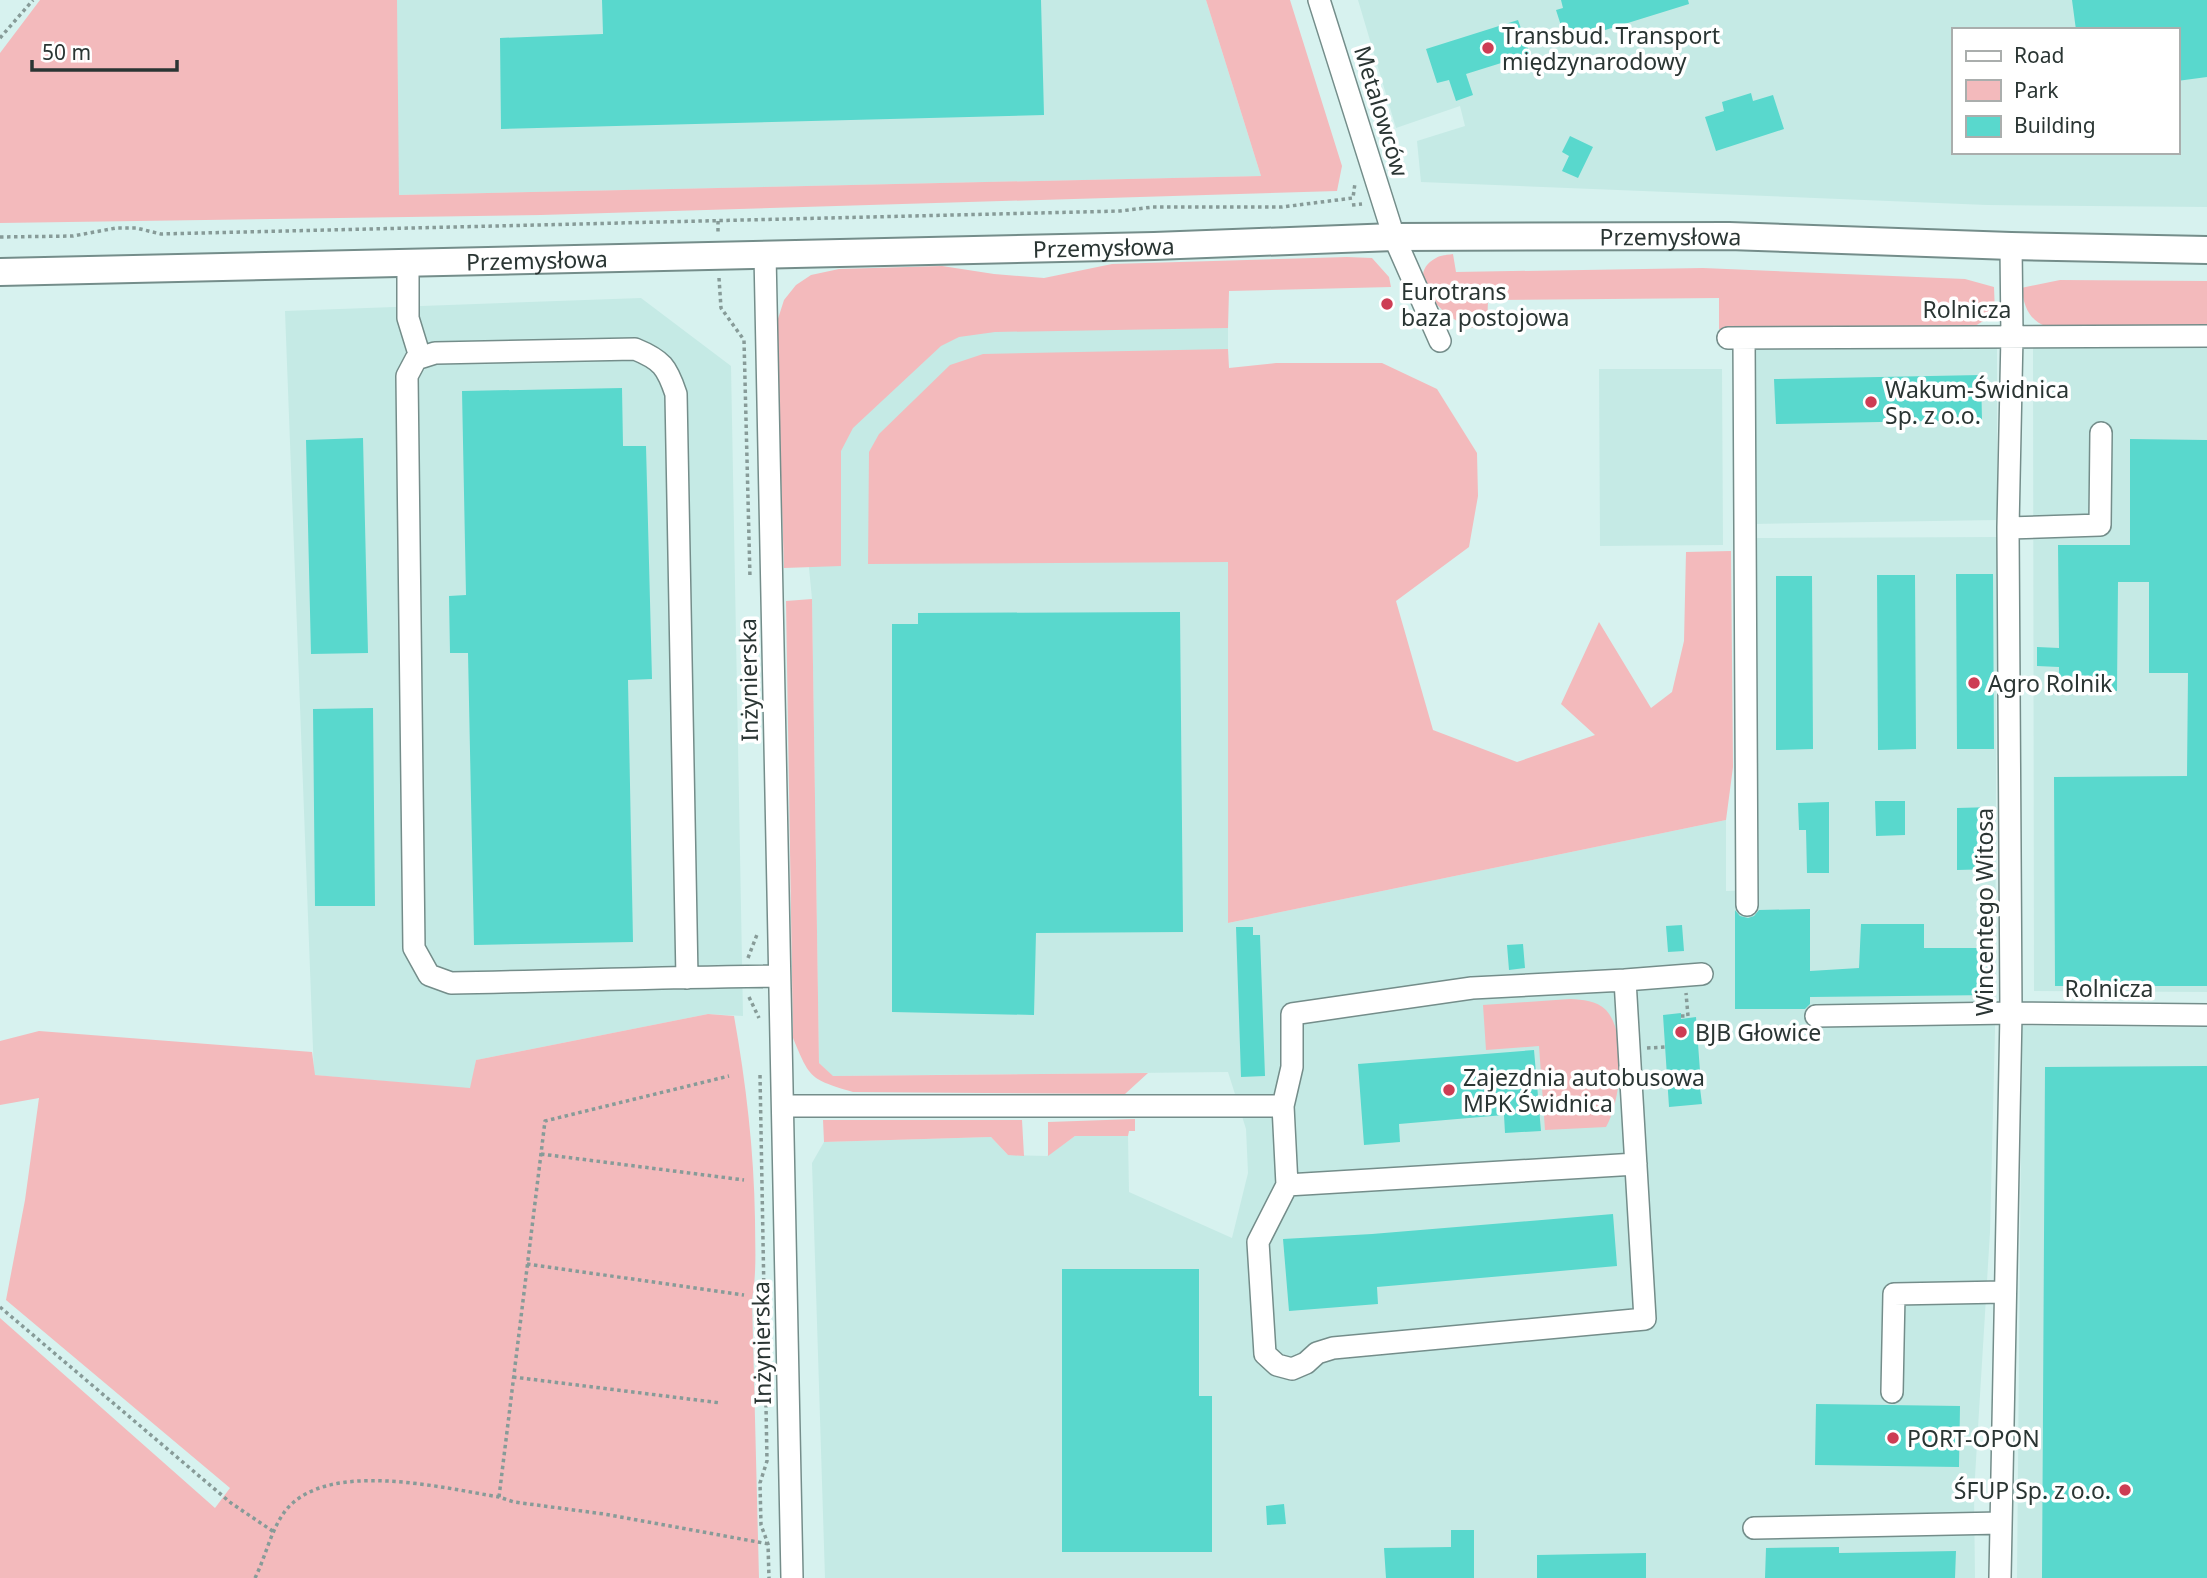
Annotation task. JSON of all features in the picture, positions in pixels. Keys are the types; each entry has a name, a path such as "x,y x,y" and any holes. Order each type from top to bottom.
{"main road":[{"name":"Przemysłowa","path":"0,272 1154,246 1394,237 1730,236 2207,250"}],"street":[{"name":"Metalowców","path":"1319,0 1394,237 1440,341"},
{"name":"Wincentego Witosa","path":"2000,1578 2011,1013 2008,528 2011,246"},
{"name":"Inżynierska","path":"765,254 792,1578"},
{"path":"408,262 408,318 420,357"},
{"name":"Rolnicza","path":"1747,905 1736,338 2207,336"},
{"path":"687,978 676,394 668,371 654,357 635,349 436,352 420,357 416,359 407,376 414,948 429,975 451,983 687,978 748,976 779,976"},
{"path":"2008,528 2100,525 2101,433"},
{"path":"1625,980 1645,1319 1333,1348 1317,1353 1306,1363 1292,1369 1277,1365 1265,1354 1258,1242 1287,1185 1283,1106 1292,1068 1292,1014 1472,988 1694,975"},
{"name":"Rolnicza","path":"1816,1016 2011,1013 2207,1015"},
{"path":"783,1106 1283,1106"},
{"path":"1287,1185 1636,1164"},
{"path":"1892,1392 1894,1294 2004,1292"},
{"path":"1754,1528 2001,1523"}],"path":[{"path":"0,38 33,0"},
{"path":"0,237 74,236 116,228 161,234 1120,211 1153,207 1282,207 1353,198"},
{"path":"718,221 721,308 744,340 750,588"},
{"path":"758,932 748,956 748,976 749,998 759,1016 759,1030"},
{"path":"1681,1016 1688,1016 1694,975"},
{"path":"1638,1049 1666,1047"},
{"path":"760,1072 767,1461 760,1483 761,1525 768,1544 769,1578"},
{"path":"499,1497 545,1121 729,1076"},
{"path":"541,1154 744,1181"},
{"path":"527,1265 744,1295"},
{"path":"0,1307 231,1503 274,1532"},
{"path":"513,1377 721,1403"},
{"path":"255,1578 276,1524 288,1508 300,1497 329,1485 361,1480 392,1480 768,1544"}],"shaded area":[{"path":"397,0 1206,0 1261,176 398,195"},
{"path":"1358,0 2207,0 2207,207 1987,205 1421,182 1417,141 1465,126 1460,106 1396,128"},
{"path":"1228,291 1228,923 1726,820 1726,891 1754,890 1754,538 1997,537 1995,1031 1990,1232 1974,1493 1975,1578 825,1578 812,1163 824,1142 991,1137 1008,1155 1047,1156 1075,1136 1128,1136 1129,1192 1232,1238 1248,1173 1246,1129 1228,1072 832,1076 819,1063 812,599 809,568 873,299"},
{"path":"641,298 731,366 743,1016 708,1014 476,1060 471,1089 314,1075 285,311"},
{"path":"2207,346 2207,992 2034,991 2033,348"},
{"path":"1997,348 1997,520 1753,524 1753,350"},
{"path":"1599,369 1722,369 1723,545 1600,546"},
{"name":"ŚFUP Sp. z o.o.","path":"2022,1026 2207,1027 2207,1578 2017,1578"}],"green space":[{"path":"40,0 397,0 399,195 1261,176 1206,0 1290,0 1342,166 1337,191 541,215 0,223 0,53"},
{"path":"1453,254 1456,272 1703,268 1965,279 1994,287 1995,314 1975,326 1719,329 1719,298 1488,300 1487,328 1474,328 1460,323 1440,308 1425,287 1423,276 1426,266 1438,257"},
{"path":"1372,258 1389,277 1391,287 1229,291 1228,328 995,332 959,337 941,346 853,428 841,451 841,566 784,568 776,325 784,300 796,285 811,275 839,269 942,266 1044,278 1112,264"},
{"path":"2060,280 2207,281 2207,327 2047,327 2028,312 2021,288"},
{"path":"1228,349 1229,368 1276,363 1382,363 1437,389 1477,453 1478,496 1469,547 1396,601 1433,730 1517,762 1595,735 1561,704 1599,622 1651,708 1672,692 1684,641 1686,552 1731,551 1733,767 1726,820 1228,923 1228,562 868,564 869,452 879,434 950,365 983,354"},
{"path":"812,599 819,1063 833,1076 1148,1073 1125,1094 853,1092 828,1084 808,1070 793,1038 786,601"},
{"path":"1570,999 1598,1004 1613,1021 1620,1051 1615,1101 1606,1127 1545,1130 1539,1046 1486,1050 1483,1005"},
{"path":"708,1014 734,1016 751,1143 755,1219 752,1299 759,1578 0,1578 0,1318 215,1508 230,1488 6,1300 25,1200 39,1098 0,1105 0,1041 39,1031 312,1052 315,1075 470,1088 476,1060"},
{"path":"1135,1119 1135,1131 1129,1131 1128,1136 1075,1136 1048,1156 1048,1122"},
{"path":"823,1120 1022,1120 1024,1156 1008,1155 991,1137 824,1142"}],"building":[{"path":"602,0 1041,0 1044,115 501,129 500,38 603,34"},
{"path":"1561,0 1688,0 1689,4 1573,40 1571,32 1564,35 1556,10 1563,8"},
{"path":"2072,0 2207,0 2207,77 2179,81 2179,28 2076,28"},
{"name":"Transbud. Transport międzynarodowy","path":"1518,20 1530,54 1466,74 1473,95 1456,101 1449,80 1437,83 1426,49"},
{"path":"1751,93 1753,101 1773,95 1784,129 1716,151 1705,117 1724,111 1722,102"},
{"path":"1570,136 1593,147 1578,178 1562,171 1569,156 1562,152"},
{"path":"1981,375 1982,420 1776,424 1774,379"},
{"path":"622,388 623,446 646,446 652,679 628,680 633,942 474,945 468,653 450,653 449,596 466,595 462,391"},
{"path":"363,438 368,653 311,654 306,440"},
{"path":"2130,439 2207,440 2207,986 2055,986 2054,777 2187,776 2188,673 2149,673 2149,582 2118,582 2117,691 2059,691 2059,667 2037,666 2037,647 2059,648 2058,545 2130,545"},
{"path":"1956,574 1993,574 1994,749 1957,749"},
{"path":"1877,575 1915,575 1916,749 1878,750"},
{"path":"1776,576 1812,576 1813,749 1776,750"},
{"path":"1180,612 1183,932 1036,933 1034,1015 892,1012 892,624 918,624 918,613"},
{"path":"373,708 375,906 315,906 313,709"},
{"path":"1875,801 1905,801 1905,835 1876,836"},
{"path":"1829,802 1829,873 1807,873 1806,830 1799,830 1798,803"},
{"path":"1993,807 1994,869 1957,870 1957,808"},
{"path":"1810,909 1810,971 1859,968 1861,924 1924,924 1924,948 1982,948 1983,977 1994,977 1994,995 1810,997 1810,1004 1805,1009 1735,1009 1735,910 1740,916 1748,918 1759,910"},
{"path":"1682,925 1684,951 1668,952 1666,926"},
{"path":"1236,927 1253,927 1253,935 1260,935 1265,1076 1241,1077"},
{"path":"1523,944 1525,968 1509,970 1507,945"},
{"path":"1681,1013 1681,1019 1696,1017 1702,1104 1669,1107 1663,1015"},
{"name":"Zajezdnia autobusowa MPK Świdnica","path":"1534,1050 1541,1131 1505,1133 1504,1115 1399,1124 1400,1142 1364,1145 1358,1064"},
{"name":"ŚFUP Sp. z o.o.","path":"2207,1066 2207,1578 2042,1578 2045,1067"},
{"path":"1613,1214 1617,1266 1377,1287 1378,1304 1289,1311 1283,1239"},
{"path":"1062,1269 1199,1269 1199,1396 1212,1396 1212,1552 1062,1552"},
{"path":"1816,1404 1960,1406 1959,1467 1815,1465"},
{"path":"1284,1504 1286,1524 1267,1525 1266,1506"},
{"path":"1451,1530 1474,1530 1474,1578 1386,1578 1384,1548 1451,1547"},
{"path":"1839,1547 1839,1553 1956,1551 1955,1578 1765,1578 1766,1548"},
{"path":"1646,1553 1646,1578 1537,1578 1537,1555"}],"place":[{"name":"Transbud. Transport międzynarodowy","path":"1488,48"},
{"name":"Eurotrans baza postojowa","path":"1387,304"},
{"name":"Wakum-Świdnica Sp. z o.o.","path":"1871,402"},
{"name":"Agro Rolnik","path":"1974,683"},
{"name":"BJB Głowice","path":"1681,1032"},
{"name":"Zajezdnia autobusowa MPK Świdnica","path":"1449,1090"},
{"name":"PORT-OPON","path":"1893,1438"},
{"name":"ŚFUP Sp. z o.o.","path":"2125,1490"}]}
